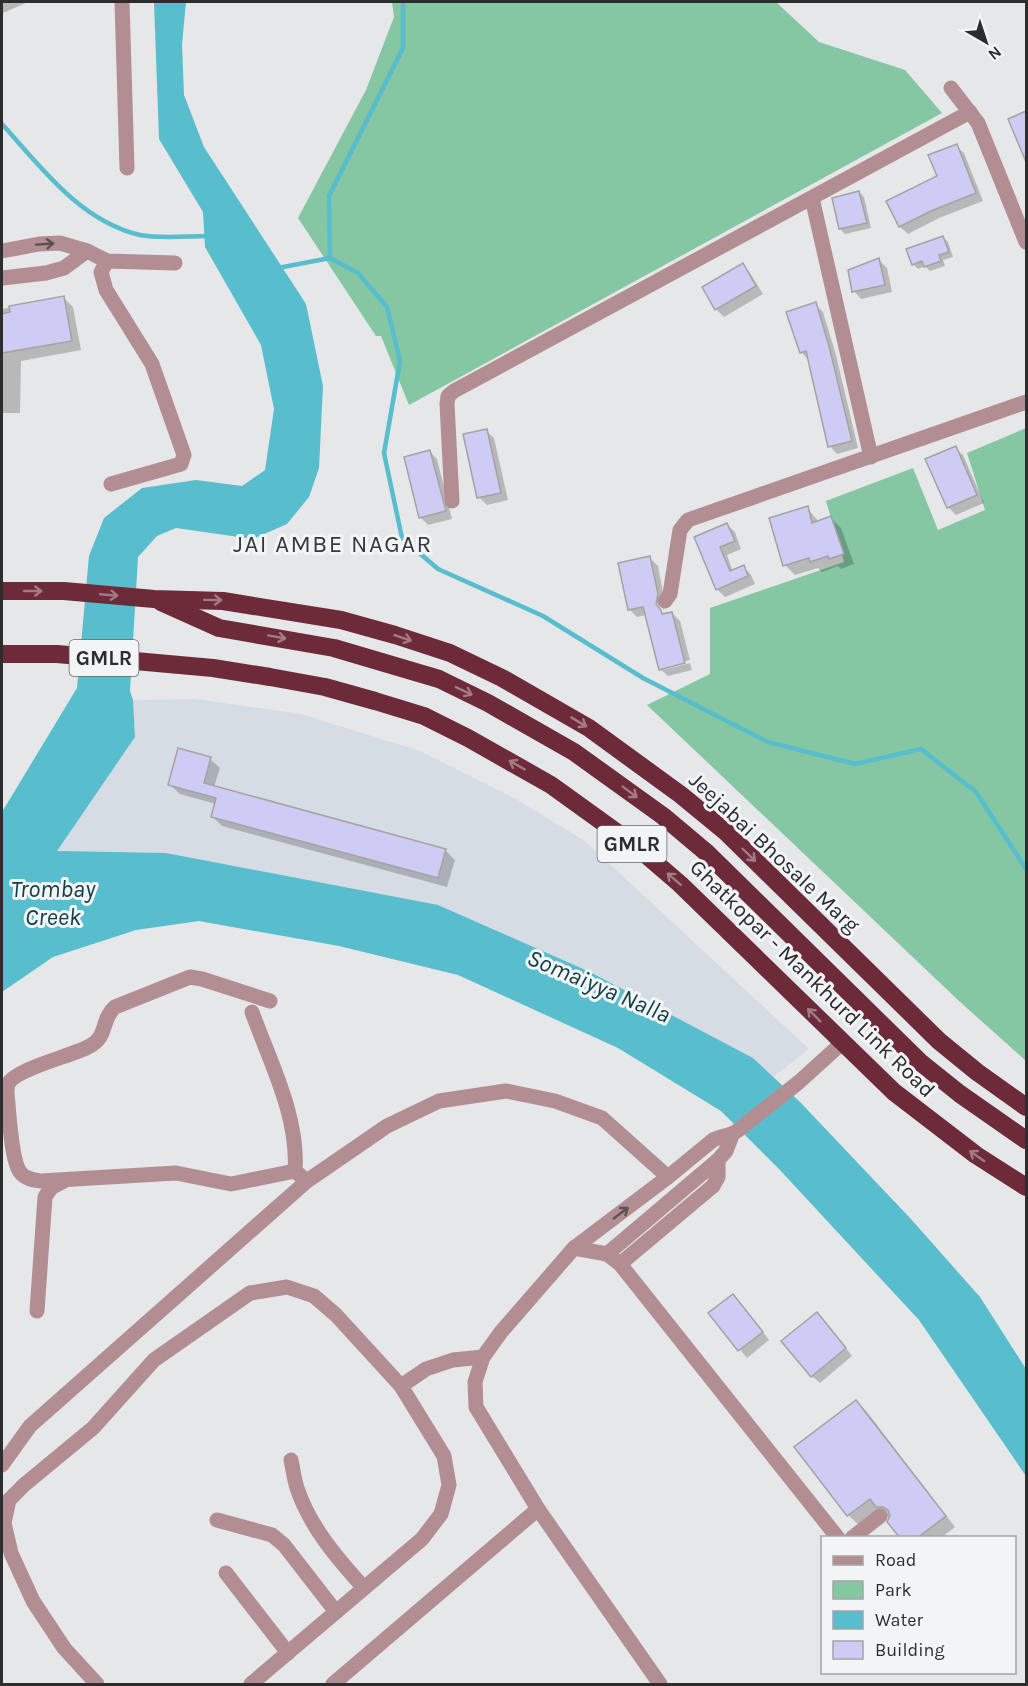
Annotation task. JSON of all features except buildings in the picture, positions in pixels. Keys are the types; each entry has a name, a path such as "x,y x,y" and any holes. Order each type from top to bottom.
{"highway":[{"name":"GMLR","path":"2,591 64,591 154,599"},
{"path":"154,599 219,628 334,648 439,679 532,727 574,752 663,816 707,853 920,1062 960,1094 1026,1140"},
{"name":"Jeejabai Bhosale Marg","path":"154,599 223,601 341,620 450,653 589,728 681,795 726,832 939,1041 1026,1107"},
{"name":"Ghatkopar - Mankhurd Link Road","path":"2,654 57,654 213,668 325,687 424,716 551,785 637,847 680,884 894,1092 935,1126 1026,1187"}],"street":[{"path":"122,2 127,168"},
{"path":"951,88 978,123 1026,242"},
{"path":"452,501 447,404 448,396 454,391 970,112"},
{"path":"812,198 870,456"},
{"path":"2,251 39,244 60,243 87,251 107,261 175,263"},
{"path":"2,278 46,273 64,267 87,251"},
{"path":"107,261 101,272 106,290 152,364 184,455 181,464 111,484"},
{"path":"665,601 670,594 680,530 688,520 1026,402"},
{"path":"270,1001 190,977 115,1006 108,1013 105,1031 98,1042 86,1049 17,1075 8,1084 7,1094 15,1162 21,1174 31,1180 176,1173 231,1184 301,1176"},
{"path":"252,1012 286,1107 301,1176"},
{"path":"660,1684 538,1509 476,1407 475,1382 483,1357 501,1332 574,1248 713,1140 734,1133 799,1082 842,1042"},
{"path":"2,1465 30,1426 301,1176 387,1126 439,1101 506,1091 555,1101 602,1118 668,1177"},
{"path":"607,1254 718,1160 726,1151 734,1133"},
{"path":"620,1264 713,1186 718,1177 718,1160"},
{"path":"37,1311 45,1197 51,1188 67,1180"},
{"path":"574,1248 607,1254 620,1264 836,1536"},
{"path":"97,1684 64,1648 33,1601 11,1553 4,1524 9,1500 93,1428 154,1360 250,1293 287,1287 314,1296 336,1315 401,1386 444,1456 449,1485 441,1514 422,1539 251,1684"},
{"path":"401,1386 426,1369 453,1360 483,1357"},
{"path":"291,1460 296,1487 312,1520 329,1549 364,1588"},
{"path":"333,1684 538,1509"},
{"path":"855,1536 880,1516"},
{"path":"217,1520 272,1535 284,1545 336,1612"},
{"path":"226,1573 288,1653"}],"shaded area":[{"path":"195,699 301,714 420,751 516,799 585,841 809,1049 773,1077 753,1058 590,972 56,851 135,737 133,700"}],"green space":[{"path":"392,2 776,2 819,42 905,70 942,113 409,405 381,336 376,336 298,218 366,90 394,17"},
{"path":"1026,428 1026,1061 958,1000 647,705 710,674 710,608 844,562 826,501 913,468 938,530 985,510 967,453"}],"water":[{"name":"Trombay Creek","path":"154,2 186,2 182,45 184,95 204,147 306,304 323,386 319,468 309,497 287,524 253,539 176,528 157,536 138,557 130,691 133,700 135,737 57,851 166,853 438,905 590,972 753,1058 800,1102 910,1218 980,1297 1026,1369 1026,1476 919,1320 779,1169 721,1111 618,1048 458,975 339,946 199,921 136,930 53,957 2,992 2,812 77,688 89,556 104,518 142,488 196,480 242,486 265,470 274,409 261,345 205,247 203,212 159,139"}],"waterway":[{"path":"330,258 329,196 403,48 403,2"},
{"path":"2,124 63,190 99,218 118,228 140,235 209,236"},
{"path":"278,268 330,258 358,273 387,307 400,361 384,453 402,538 438,569 543,616 643,678 768,742 855,764 921,749 976,792 1026,869"}],"district":[{"name":"JAI AMBE NAGAR","path":"333,544"}],"water label":[{"name":"Somaiyya Nalla","path":"599,986"}]}
